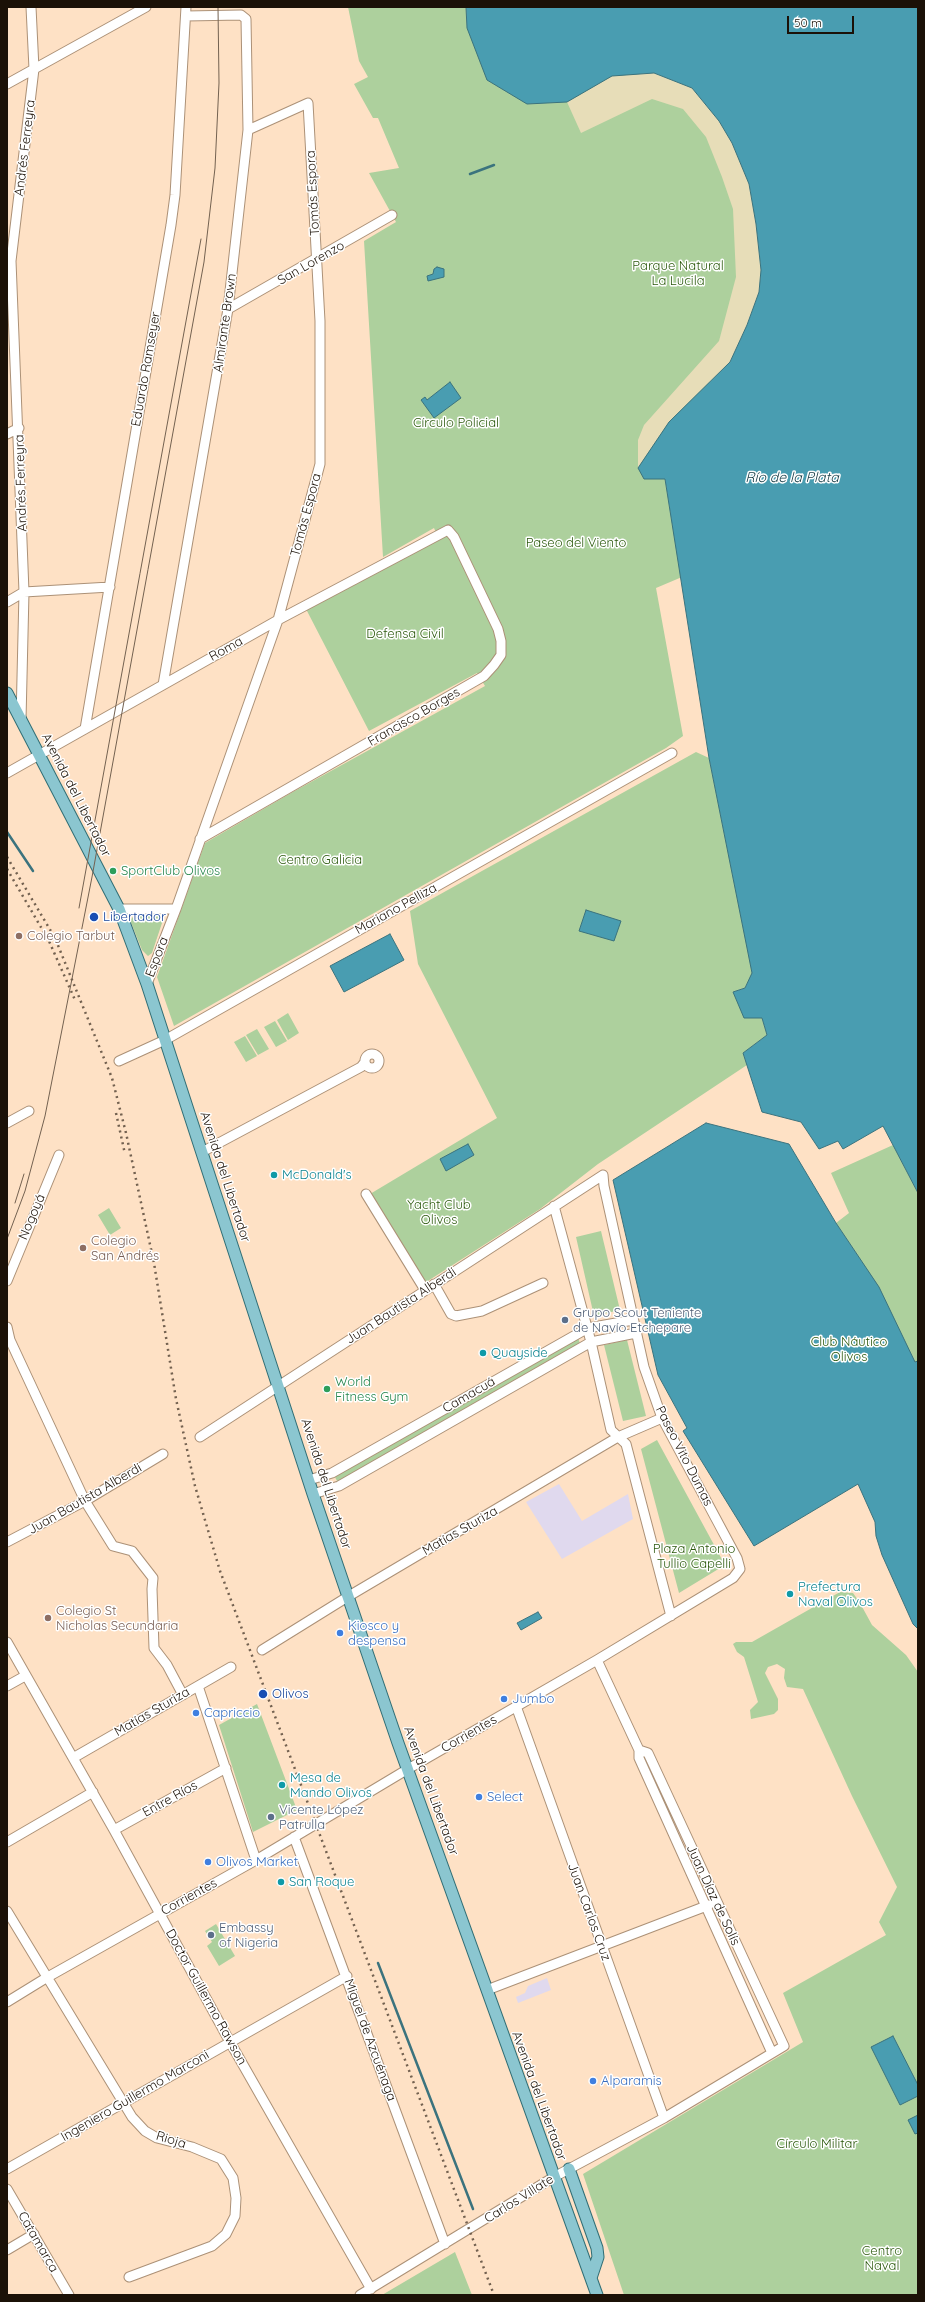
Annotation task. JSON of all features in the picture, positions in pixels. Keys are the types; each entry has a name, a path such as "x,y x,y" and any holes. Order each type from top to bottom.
{"main road":[{"name":"Avenida del Libertador","path":"7,693 118,908 147,984 313,1494 408,1769 597,2295"},
{"path":"569,2169 597,2248 598,2257 591,2278"}],"street":[{"name":"Andrés Ferreyra","path":"21,720 24,592 18,428 9,260 34,69 31,7"},
{"path":"7,84 146,7"},
{"name":"Almirante Brown","path":"163,685 228,309 248,130 246,19 241,15 186,12"},
{"name":"Eduardo Ramseyer","path":"85,728 171,226 175,195 186,12"},
{"name":"Tomás Espora","path":"176,909 278,620 320,464 320,340 308,103 248,130"},
{"name":"San Lorenzo","path":"228,309 316,260 392,215"},
{"path":"7,434 18,428"},
{"name":"Roma","path":"7,773 278,620 448,530"},
{"name":"Francisco Borges","path":"200,839 484,676 494,665 500,655 502,641 498,629 454,537 448,530"},
{"path":"7,602 24,592 110,587"},
{"name":"Mariano Pelliza","path":"119,1061 164,1040 672,754"},
{"path":"118,908 176,909"},
{"name":"Espora","path":"147,984 176,909"},
{"path":"202,1152 365,1066"},
{"path":"7,1123 29,1111"},
{"name":"Nogoyá","path":"7,1281 59,1155"},
{"name":"Juan Bautista Alberdi","path":"200,1437 603,1175"},
{"name":"Paseo Vito Dumas","path":"603,1175 604,1186 644,1367 662,1418 737,1558 740,1569"},
{"path":"366,1194 425,1290"},
{"path":"554,1206 592,1342 611,1430 626,1444 671,1616"},
{"path":"434,1284 451,1314 456,1316 482,1311 543,1283"},
{"name":"Camacuá","path":"309,1480 332,1473 588,1328 633,1320"},
{"path":"7,1327 9,1341 85,1500 113,1546 132,1551 153,1578 154,1648 167,1665 183,1695"},
{"name":"Camacuá","path":"313,1494 339,1486 592,1342 636,1333"},
{"path":"508,1373 515,1385"},
{"name":"Matías Sturiza","path":"262,1650 349,1596 618,1437 662,1418"},
{"path":"386,1443 392,1456"},
{"name":"Juan Bautista Alberdi","path":"7,1542 85,1500 163,1454"},
{"name":"Corrientes","path":"7,2002 159,1913 256,1860 408,1769 597,1660 733,1578 740,1569"},
{"name":"Doctor Guillermo Rawson","path":"7,1642 93,1792 230,2042 370,2289"},
{"name":"Juan Díaz de Solís","path":"597,1660 639,1750 639,1758 772,2054"},
{"name":"Matías Sturiza","path":"73,1758 231,1667"},
{"path":"7,1686 26,1676"},
{"path":"198,1686 256,1860"},
{"name":"Juan Carlos Cruz","path":"516,1706 601,1947 664,2118"},
{"name":"Juan Díaz de Solís","path":"639,1750 648,1753 784,2046"},
{"name":"Entre Ríos","path":"114,1830 226,1768"},
{"path":"7,1842 93,1792"},
{"name":"Miguel de Azcuénaga","path":"294,1837 347,1976 445,2244"},
{"path":"487,1990 716,1902"},
{"name":"Rioja","path":"7,1911 46,1978 132,2117 145,2131 157,2138 192,2146 221,2159 233,2178 236,2198 235,2216 226,2234 212,2246 129,2277"},
{"name":"Ingeniero Guillermo Marconi","path":"7,2169 347,1976"},
{"name":"Carlos Villate","path":"360,2295 554,2177 664,2118 784,2046"},
{"name":"Catamarca","path":"7,2189 69,2295"},
{"path":"7,2250 34,2234"}],"shaded area":[{"path":"559,1484 582,1521 628,1494 633,1519 562,1559 526,1502"},
{"path":"547,1978 551,1990 518,2003 516,1997 525,1993 528,1986"}],"green space":[{"path":"348,7 466,7 467,28 692,88 761,270 665,479 682,577 656,588 683,736 666,748 174,1026 157,977 205,843 291,793 485,686 477,673 369,731 306,609 437,535 434,528 383,557 364,241 396,222 369,173 399,168 378,118 373,118 354,84 368,77 359,61"},
{"name":"Yacht Club Olivos","path":"696,752 709,758 753,973 745,988 733,992 762,1018 767,1035 743,1053 747,1065 598,1164 540,1209 420,1286 365,1197 497,1118 418,964 410,911"},
{"path":"162,913 164,917 152,953 148,956 142,950 130,920 133,917"},
{"path":"288,1013 299,1033 288,1040 277,1020"},
{"path":"275,1021 287,1041 276,1047 264,1027"},
{"path":"257,1029 269,1049 258,1055 246,1035"},
{"path":"245,1036 257,1056 246,1062 234,1042"},
{"path":"893,1145 918,1193 918,1380 867,1270 836,1223 849,1213 831,1173"},
{"path":"109,1208 121,1228 110,1235 98,1215"},
{"path":"601,1231 620,1310 594,1316 576,1237"},
{"path":"578,1337 580,1344 338,1483 334,1475"},
{"path":"627,1340 646,1416 623,1421 604,1345"},
{"name":"Plaza Antonio Tullio Capelli","path":"657,1440 725,1565 679,1593 641,1449"},
{"name":"Círculo Militar","path":"840,1592 853,1593 872,1625 906,1655 918,1672 918,2295 624,2295 583,2174 803,2042 783,1993 886,1935 879,1922 897,1887 852,1796 803,1689 787,1687 784,1678 785,1669 777,1664 768,1667 765,1673 778,1699 778,1710 774,1714 751,1719 750,1710 758,1702 744,1657 737,1652 733,1644 736,1642 752,1642"},
{"path":"257,1704 297,1810 253,1832 219,1725"},
{"path":"216,1924 235,1956 219,1966 207,1946 212,1942 205,1931"},
{"path":"455,2252 472,2295 382,2295"}],"sand":[{"path":"654,73 692,88 719,121 732,143 749,184 756,224 761,270 759,292 747,325 730,362 669,422 638,468 638,440 644,425 719,341 736,277 733,209 706,137 683,109 652,99 581,133 567,102 612,76"}],"water":[{"name":"Río de la Plata","path":"466,7 918,7 918,1193 883,1126 843,1149 838,1141 819,1149 801,1122 762,1112 743,1053 767,1035 762,1018 744,1018 733,992 745,988 752,973 709,758 665,479 644,479 638,468 669,422 730,362 747,325 759,292 761,270 756,224 749,184 732,143 719,121 692,88 654,73 612,76 567,102 527,104 487,80 467,28"},
{"path":"437,267 444,269 444,277 428,281 427,276 433,274 434,269"},
{"path":"450,382 461,398 434,418 421,400 425,397 427,400"},
{"path":"586,910 621,921 614,941 579,931"},
{"path":"390,934 404,960 344,992 330,966"},
{"path":"706,1123 789,1144 836,1223 879,1287 915,1362 918,1361 918,1629 913,1624 882,1555 876,1536 875,1522 858,1484 754,1546 683,1431 687,1428 658,1375 613,1180"},
{"path":"468,1144 474,1155 446,1171 440,1159"},
{"path":"538,1612 542,1618 521,1630 517,1623"},
{"path":"893,2036 918,2085 918,2096 900,2105 871,2047"},
{"path":"918,2115 918,2133 915,2134 908,2120"}],"waterway":[{"path":"470,174 494,165"},
{"path":"7,832 33,871"},
{"path":"378,1963 473,2209"}],"tram line":[{"path":"7,1239 25,1191 45,1116 92,877 204,262 215,168 219,83 218,7"},
{"path":"79,908 201,239"},
{"path":"15,1203 24,1174"}],"railway":[{"path":"7,857 55,938 112,1078 126,1133 154,1263 176,1399 195,1486 220,1571 494,2295"},
{"path":"7,869 49,941 75,1000"},
{"path":"116,1113 125,1154"}],"place":[{"name":"SportClub Olivos","path":"113,871"},
{"name":"Libertador","path":"94,917"},
{"name":"Colegio Tarbut","path":"19,936"},
{"name":"McDonald's","path":"274,1175"},
{"name":"Colegio San Andrés","path":"83,1248"},
{"name":"Grupo Scout Teniente de Navío Etchepare","path":"565,1320"},
{"name":"Quayside","path":"483,1353"},
{"name":"World Fitness Gym","path":"327,1389"},
{"name":"Prefectura Naval Olivos","path":"790,1594"},
{"name":"Colegio St Nicholas Secundaria","path":"48,1618"},
{"name":"Kiosco y despensa","path":"340,1633"},
{"name":"Olivos","path":"263,1694"},
{"name":"Jumbo","path":"504,1699"},
{"name":"Capriccio","path":"196,1713"},
{"name":"Mesa de Mando Olivos","path":"282,1785"},
{"name":"Select","path":"479,1797"},
{"name":"Vicente López Patrulla","path":"271,1817"},
{"name":"Olivos Market","path":"208,1862"},
{"name":"San Roque","path":"281,1882"},
{"name":"Embassy of Nigeria","path":"211,1935"},
{"name":"Alparamis","path":"593,2081"}],"park label":[{"name":"Parque Natural La Lucila","path":"678,274"},
{"name":"Círculo Policial","path":"456,423"},
{"name":"Paseo del Viento","path":"576,543"},
{"name":"Defensa Civil","path":"405,634"},
{"name":"Centro Galicia","path":"320,860"},
{"name":"Club Náutico Olivos","path":"849,1350"},
{"name":"Centro Naval","path":"882,2258"}]}
